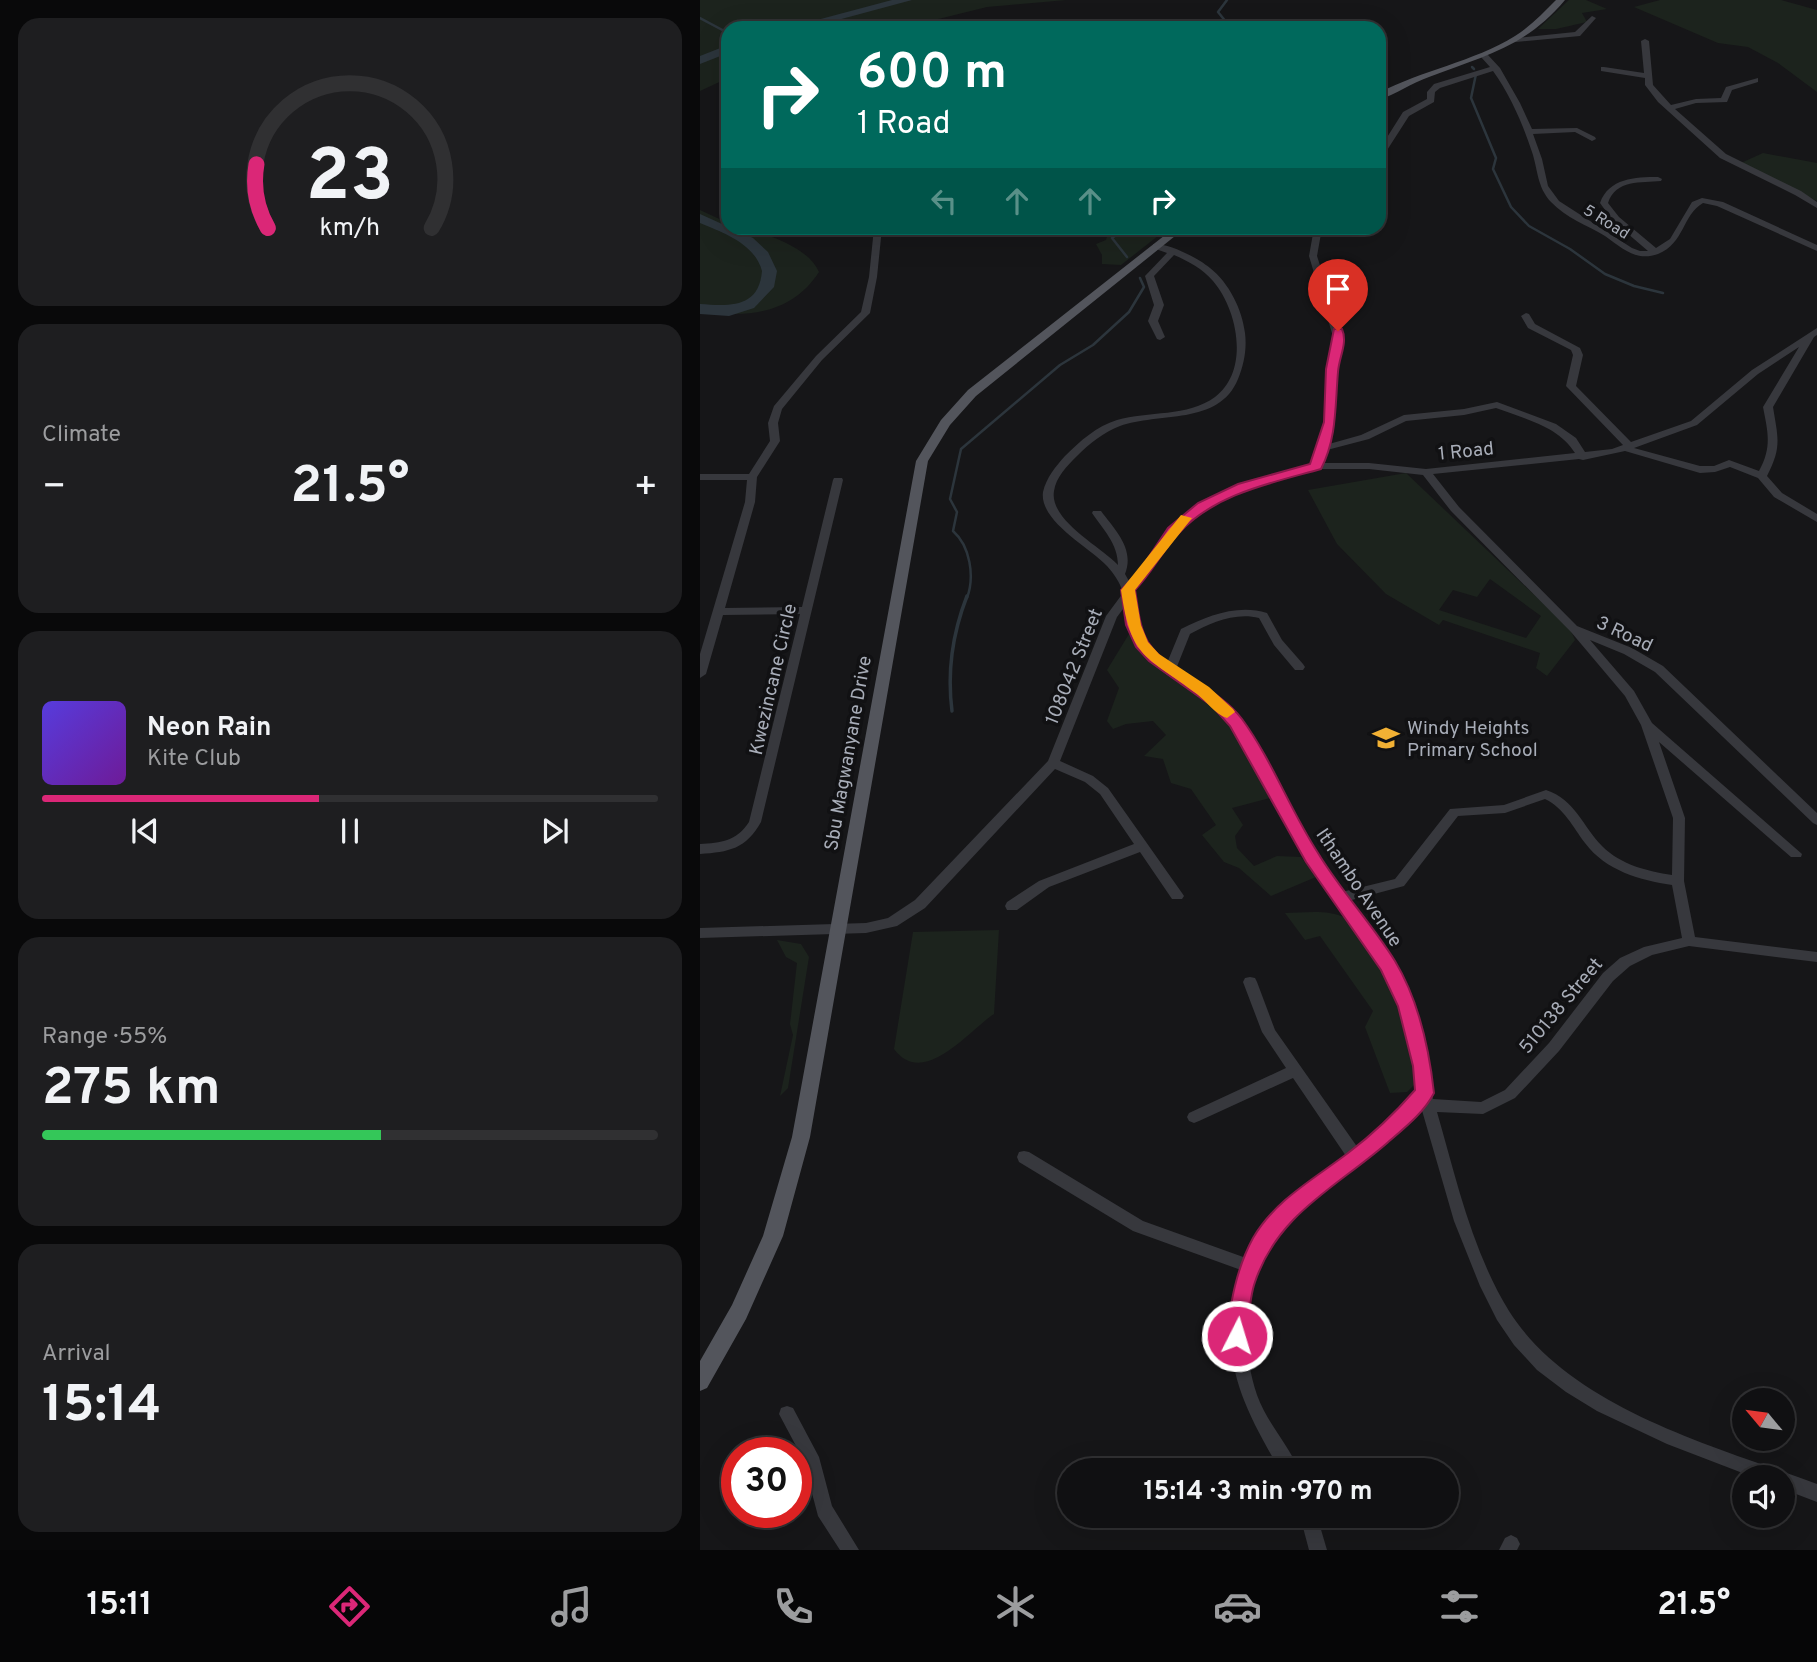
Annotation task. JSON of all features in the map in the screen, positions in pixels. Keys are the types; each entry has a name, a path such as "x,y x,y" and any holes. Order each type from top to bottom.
{"main road":[{"path":"1386,93 1421,75 1485,57 1517,40 1561,0"},
{"name":"Sbu Magwanyane Drive","path":"700,1381 739,1312 772,1236 801,1137 916,483 928,446 972,393 1171,235"}],"street":[{"path":"1517,40 1577,34 1592,18"},
{"path":"1645,41 1647,76 1652,89 1670,108 1723,156 1798,192 1817,206"},
{"name":"5 Road","path":"1485,57 1496,68 1538,155 1545,187 1560,205 1628,250 1643,254 1655,252"},
{"path":"1386,145 1406,114 1431,100 1431,92 1437,86 1496,68"},
{"path":"1604,69 1647,76"},
{"path":"1670,108 1696,101 1724,100 1729,89 1755,80"},
{"path":"1527,132 1577,130 1591,139"},
{"path":"1658,178 1616,185 1607,194 1604,202 1616,219 1655,252 1674,242 1693,205 1702,200 1730,208 1817,248"},
{"path":"700,674 750,502 752,479 773,447 777,408 819,358 864,313 873,276 877,235"},
{"path":"1316,467 1330,422 1332,369 1339,336 1313,256 1317,235"},
{"path":"1128,590 1120,575 1057,518 1048,495 1058,471 1081,447 1106,428 1125,421 1200,410 1221,398 1235,380 1242,345 1240,326 1231,302 1209,268 1156,246"},
{"path":"1160,337 1153,321 1159,305 1149,276 1173,251"},
{"path":"1526,316 1531,326 1576,348 1578,355 1571,386 1628,448 1642,457 1666,460 1685,469 1718,469 1729,463 1762,476 1778,495 1817,519"},
{"path":"1762,476 1772,457 1774,442 1768,407 1814,333"},
{"name":"1 Road","path":"1128,590 1144,573 1172,531 1203,506 1243,487 1316,467 1369,466 1426,472 1583,457 1628,448 1694,424 1755,372 1814,333"},
{"path":"1324,448 1352,442 1404,418 1464,412 1497,405 1553,426 1572,440 1583,457"},
{"name":"3 Road","path":"1426,472 1455,509 1573,629 1628,651 1659,669 1817,820"},
{"path":"700,477 752,479"},
{"name":"Kwezincane Circle","path":"700,849 738,843 755,822 838,481"},
{"path":"1097,513 1124,554 1124,568 1120,575"},
{"name":"108042 Street","path":"700,933 837,930 887,924 920,904 1053,763 1106,626 1128,590"},
{"name":"Ithambo Avenue","path":"1128,590 1133,625 1142,644 1170,669 1204,691 1236,723 1312,858 1399,984 1417,1039 1426,1099 1446,1166 1479,1262 1502,1311 1521,1342 1550,1369 1609,1409 1634,1422 1744,1465"},
{"path":"718,612 807,610"},
{"path":"1170,669 1185,632 1220,618 1250,612 1263,616 1278,642 1299,667"},
{"path":"1573,629 1630,694 1647,725 1679,818 1678,881 1689,941"},
{"path":"1647,725 1796,854"},
{"path":"1053,763 1088,779 1104,791 1177,896"},
{"path":"1340,898 1401,881 1454,812 1505,809 1546,794 1563,805 1599,851 1610,859 1644,873 1678,881"},
{"path":"1012,906 1044,884 1142,846"},
{"name":"510138 Street","path":"1426,1099 1483,1108 1500,1101 1555,1047 1616,968 1649,951 1689,941 1817,957"},
{"path":"1250,982 1269,1032 1356,1158"},
{"path":"1194,1117 1296,1070"},
{"path":"1283,1458 1257,1413 1240,1360 1237,1336 1239,1306 1250,1266 1261,1243 1292,1205 1356,1158 1426,1099"},
{"path":"1024,1157 1139,1226 1250,1266"},
{"path":"788,1413 811,1457 824,1510 850,1550"},
{"path":"1795,1485 1817,1493"},
{"path":"1312,1528 1318,1550"}],"shaded area":[{"path":"700,0 1066,0 987,7 930,21 721,21 721,81 700,91"},
{"path":"1569,0 1586,0 1607,9 1582,13 1587,22 1556,29 1538,29"},
{"path":"1660,0 1781,0 1817,10 1817,92 1778,63 1748,47 1718,43 1634,7"},
{"path":"1763,153 1817,163 1817,201 1741,163"},
{"path":"700,210 721,220 721,235 766,235 780,240 804,254 819,272 795,297 766,310 734,314 700,311"},
{"path":"1107,235 1159,235 1121,265 1102,264 1102,255 1096,244 1106,240"},
{"path":"1406,473 1570,629 1575,640 1547,676 1536,668 1540,653 1443,620 1439,625 1386,594 1337,544 1308,490","holes":["1490,579 1541,616 1526,638 1439,610 1453,590 1477,597"]},
{"path":"1129,634 1148,660 1202,695 1225,717 1270,798 1232,808 1243,825 1235,836 1237,848 1254,866 1277,856 1301,857 1316,877 1271,896 1239,868 1224,862 1202,835 1216,825 1191,789 1171,783 1163,759 1144,756 1166,735 1153,721 1126,724 1113,729 1107,721 1119,688 1107,670"},
{"path":"1324,912 1339,915 1352,924 1374,954 1400,1007 1406,1026 1415,1084 1407,1092 1390,1093 1365,1027 1373,1011 1320,936 1305,940 1285,913"},
{"path":"999,930 994,1014 959,1043 932,1060 919,1063 906,1060 894,1049 913,932"},
{"path":"777,940 801,944 809,957 788,1088 780,1096 793,1035 790,1024 797,963 786,957"}],"waterway":[{"path":"821,21 906,0"},
{"path":"1225,21 1218,12 1227,0"},
{"path":"700,18 721,29"},
{"path":"700,60 721,52"},
{"path":"1476,74 1471,98 1496,158 1493,169 1511,207 1529,226 1570,249 1605,274 1634,286 1663,293"},
{"path":"700,218 721,227"},
{"path":"700,309 741,309 755,300 766,287 769,279 767,263 756,248 737,235"},
{"path":"1116,235 1112,238 1127,257"},
{"path":"967,598 971,571 967,553 953,531 957,512 950,499 961,449 1060,365 1093,345 1129,312 1144,287 1140,278"},
{"path":"952,711 952,652 967,596"}],"slow traffic":[{"path":"1185,518 1172,531 1154,560 1128,590 1133,625 1142,644 1154,658 1204,691 1227,712"}],"place":[{"name":"Windy Heights Primary School","path":"1386,738"}],"route":[{"path":"1237,1336 1244,1285 1261,1243 1277,1220 1310,1189 1356,1158 1400,1121 1424,1093 1422,1066 1407,1006 1399,984 1388,966 1312,858 1236,723 1204,691 1154,658 1142,644 1133,625 1128,590 1154,560 1172,531 1192,513 1243,487 1316,467 1330,422 1332,369 1339,340 1338,331"}]}
